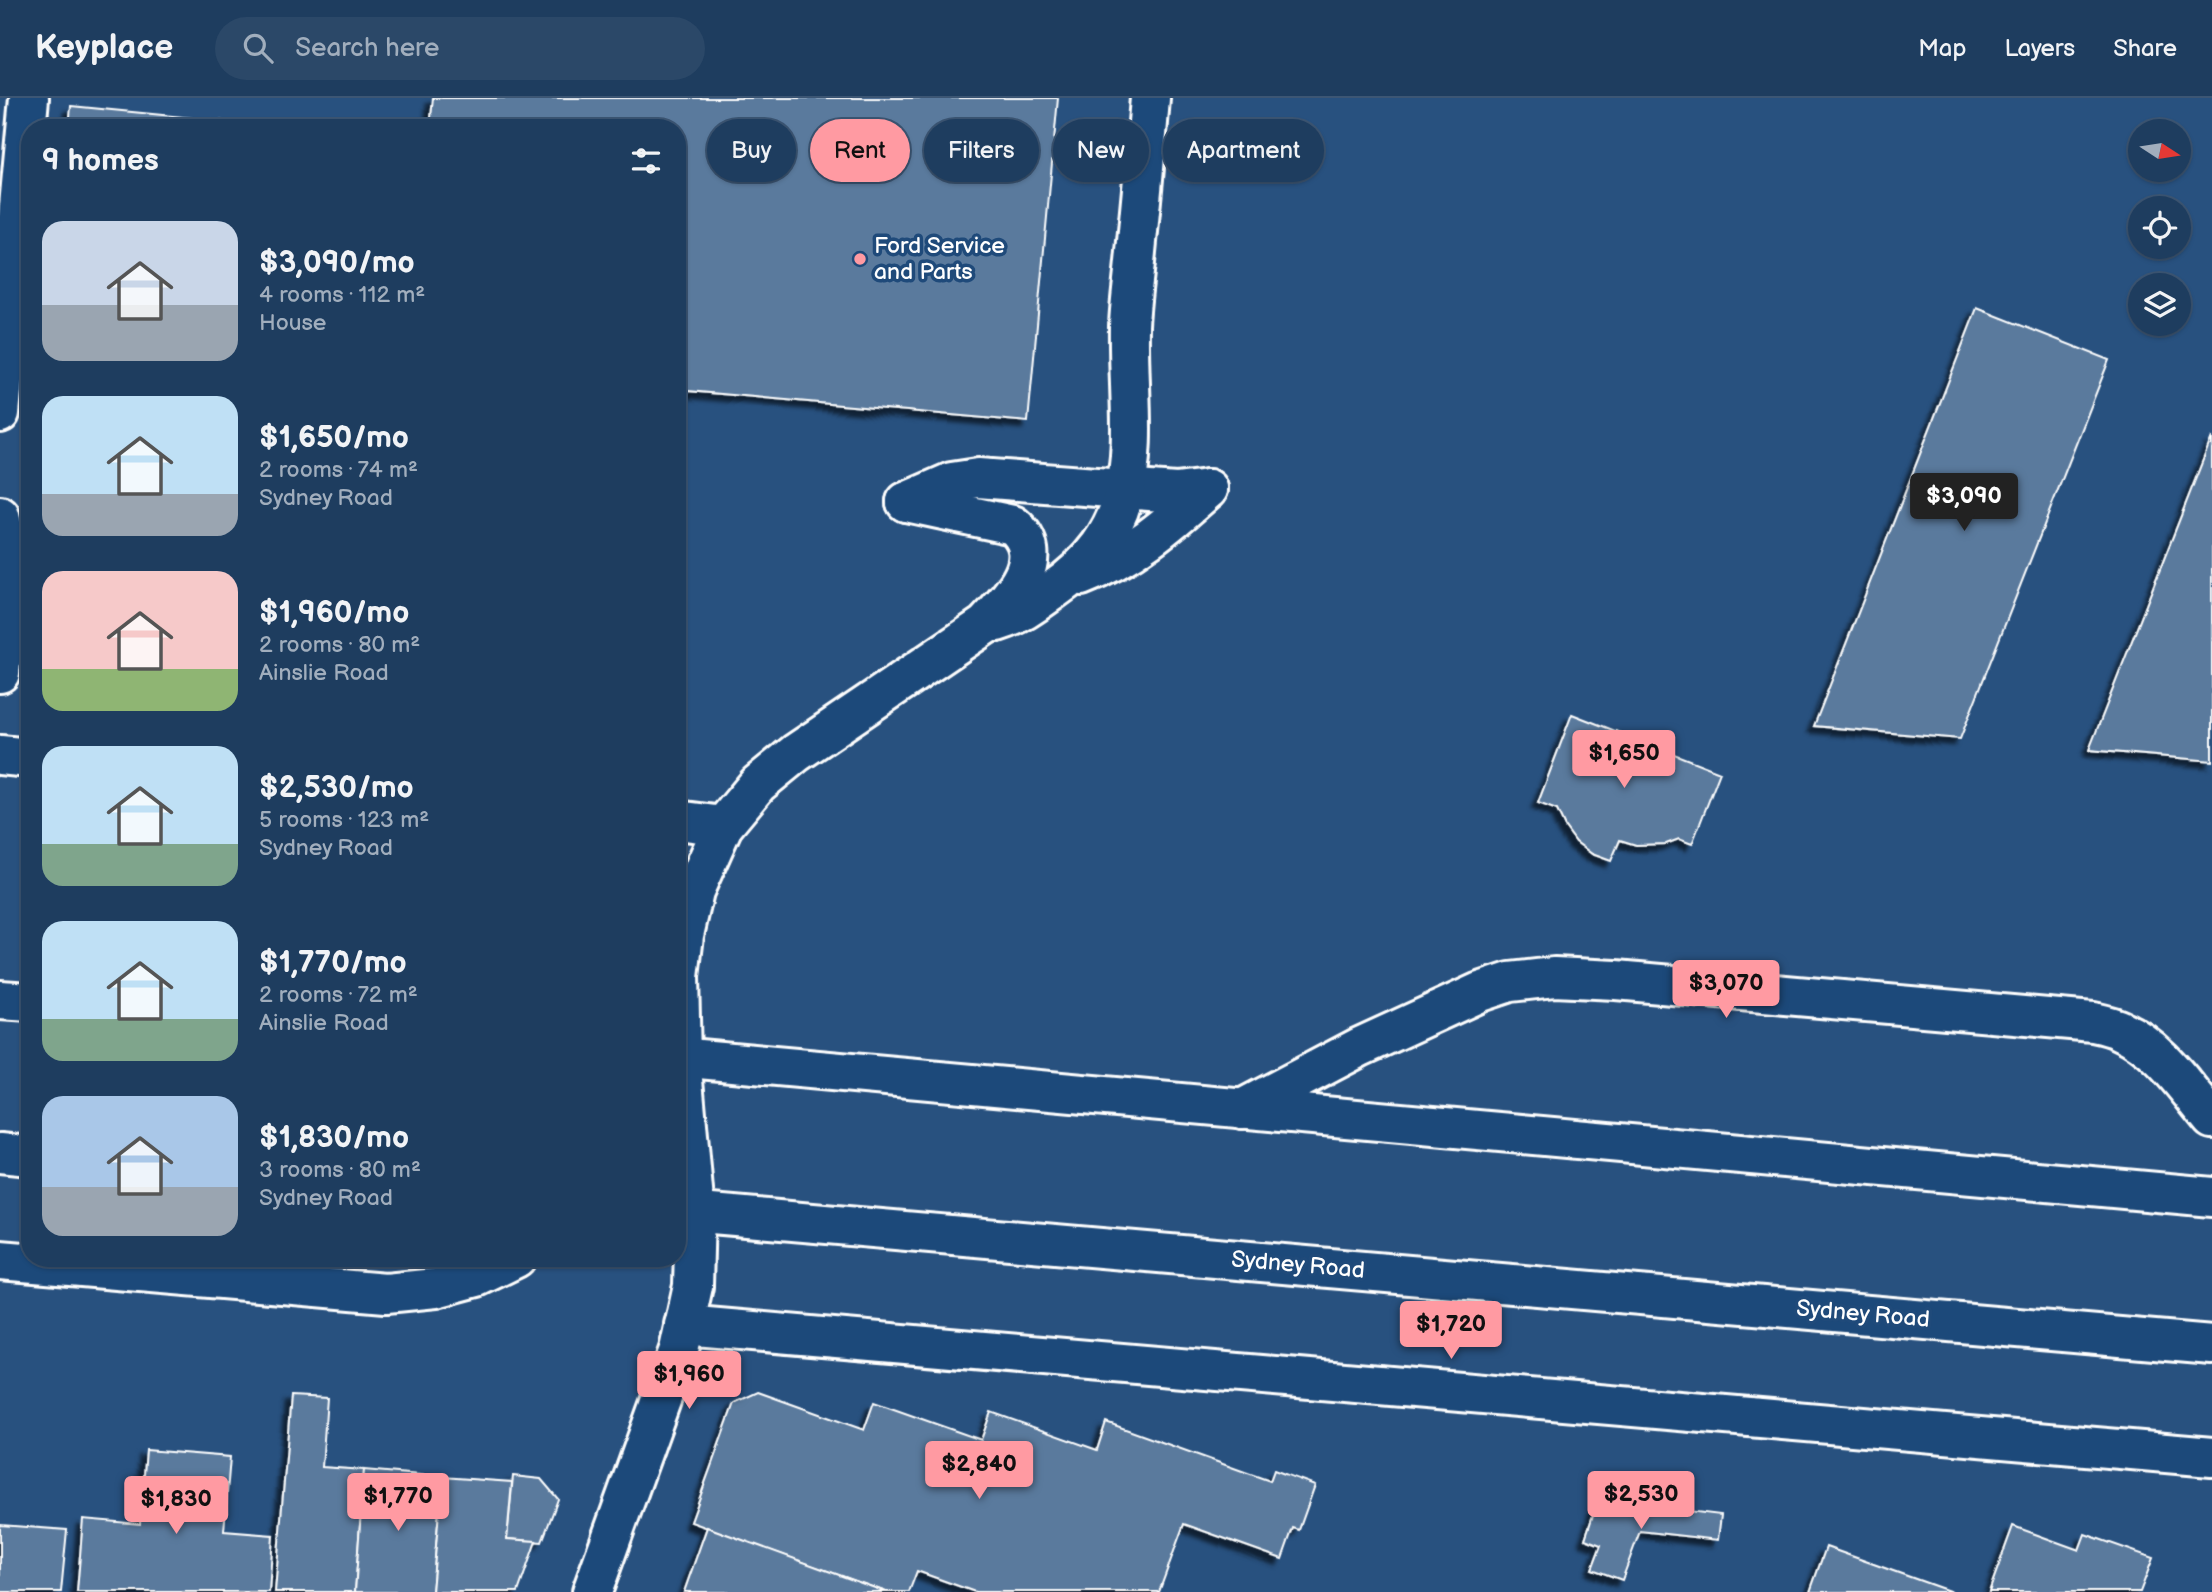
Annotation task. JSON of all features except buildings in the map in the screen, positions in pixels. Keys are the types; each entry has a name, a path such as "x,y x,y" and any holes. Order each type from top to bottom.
{"main road":[{"path":"27,119 29,98"},
{"path":"985,625 1014,617 1065,582 1092,557 1112,528 1126,488 1133,437 1129,325 1150,98"},
{"path":"0,413 21,185"},
{"path":"686,926 694,891 723,826 758,784 796,752 985,625 1010,598 1026,571 1029,551 1024,534 1013,524 906,502 952,482 978,478 1176,493 1208,489 1167,525 1107,566 1065,582"},
{"path":"1013,524 1023,480"},
{"path":"0,516 10,556 0,673"},
{"path":"0,755 21,757"},
{"path":"686,821 723,826"},
{"path":"1242,1109 1360,1047 1480,992 1510,982 1554,977 1630,981 2093,1022 2120,1030 2146,1045 2166,1063 2212,1119"},
{"path":"0,1000 21,1001"},
{"path":"686,1059 2212,1197"},
{"path":"0,1153 21,1155"},
{"path":"592,1592 679,1350 693,1286 686,1212"},
{"name":"Sydney Road","path":"686,1212 2212,1345"},
{"path":"0,1260 21,1262"},
{"path":"82,1267 386,1293 436,1288 477,1277 498,1267"},
{"path":"684,1325 2212,1457"}],"place":[{"name":"Ford Service and Parts","path":"860,259"}]}
